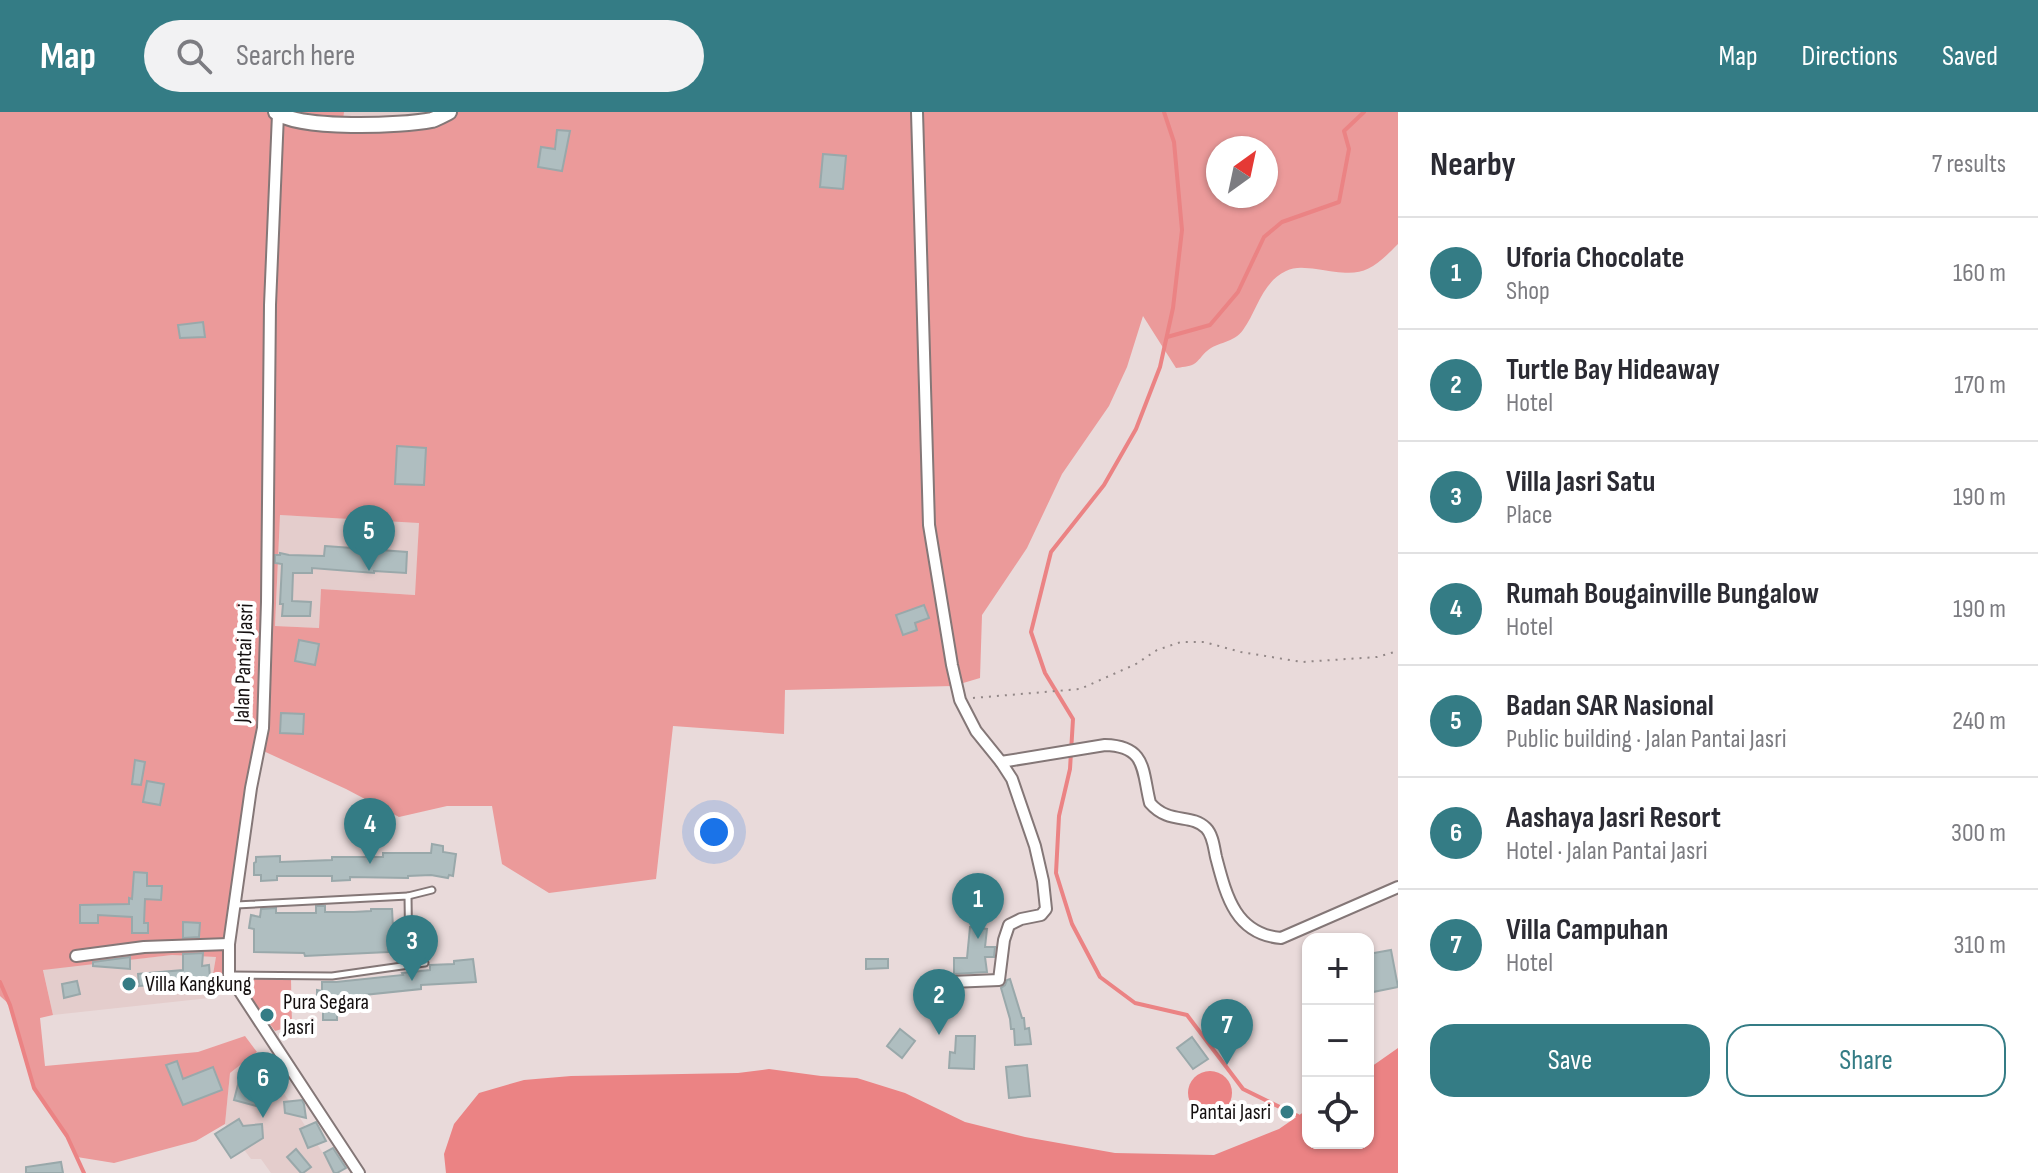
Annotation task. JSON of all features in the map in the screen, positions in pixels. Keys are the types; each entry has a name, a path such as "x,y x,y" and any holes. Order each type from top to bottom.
{"street":[{"path":"277,113 292,120 348,125 434,119 449,112"},
{"path":"917,112 929,525 960,700 976,731 1012,779 1035,846 1046,909 1041,915 1009,925 999,980 951,982"},
{"name":"Jalan Pantai Jasri","path":"229,975 229,944 251,788 263,728 270,305 277,113"},
{"path":"1001,762 1115,745 1132,752 1142,764 1150,803 1168,817 1205,826 1233,907 1250,928 1261,934 1281,938 1398,887"},
{"path":"76,956 144,947 229,944"},
{"path":"229,975 359,1173"}],"lane":[{"path":"235,905 408,896 432,890"},
{"path":"408,896 409,965"},
{"path":"229,975 332,976 425,963"}],"path":[{"path":"960,700 1080,689 1136,664 1157,650 1181,642 1204,642 1302,662 1377,657 1398,651"}],"shaded area":[{"path":"0,112 344,112 343,121 409,121 448,112 1398,112 1398,244 1378,262 1353,273 1301,268 1286,271 1271,282 1239,334 1211,348 1196,363 1187,366 1176,368 1143,316 1127,367 1109,406 1062,474 1027,548 982,615 980,678 953,686 785,690 784,734 673,726 656,879 549,893 502,864 492,806 447,806 399,817 259,749 226,967 231,980 209,998 216,957 172,955 43,970 53,1015 40,1018 45,1066 198,1052 245,1036 257,1052 230,1073 225,1124 196,1141 114,1163 77,1157 67,1136 34,1088 10,1005 0,996","holes":["280,515 419,523 415,595 321,589 319,628 275,626"]},
{"path":"344,112 448,112 438,118 343,122"},
{"path":"280,515 419,522 416,595 321,589 319,628 275,626"},
{"name":"Villa Kangkung","path":"172,955 217,957 209,998 53,1015 43,969"},
{"path":"240,979 291,979 292,1026 275,1031 240,984"},
{"path":"1398,1048 1398,1173 446,1173 444,1154 454,1124 479,1093 524,1080 571,1076 738,1073 769,1069 857,1078 905,1093 965,1122 1025,1137 1115,1153 1214,1155 1279,1129 1302,1113 1302,1149 1374,1149 1374,1065"},
{"path":"257,1052 336,1173 271,1173 261,1159 251,1159 225,1124 230,1073"},
{"path":"1210,1071 1226,1077 1232,1093 1226,1109 1210,1115 1194,1109 1188,1093 1194,1077"}],"building":[{"path":"557,130 570,131 562,171 538,167 541,147 555,149"},
{"path":"823,154 846,156 843,189 820,187"},
{"path":"203,322 205,337 180,338 178,325"},
{"path":"397,446 426,448 424,485 395,484"},
{"path":"325,546 407,552 406,573 312,568 312,573 293,573 292,601 311,602 310,616 282,616 282,564 275,563 275,555 324,556"},
{"path":"924,605 929,618 915,623 917,630 903,635 896,615"},
{"path":"299,640 319,644 315,665 295,661"},
{"path":"281,713 304,714 303,734 280,733"},
{"path":"135,760 145,762 141,785 132,784"},
{"path":"147,781 164,784 160,805 143,802"},
{"path":"432,844 443,846 443,852 456,854 453,876 350,877 350,880 332,881 332,876 277,876 277,880 261,881 261,875 254,875 256,857 280,856 280,862 332,860 332,857 383,857 383,853 431,853"},
{"path":"134,872 147,873 147,886 162,886 161,900 145,899 144,923 148,923 148,933 132,933 132,917 98,915 98,923 80,923 80,905 129,904"},
{"path":"316,906 325,906 325,912 392,909 394,946 388,946 388,952 305,956 304,953 254,952 254,929 249,928 251,915 260,917 261,909 276,908 276,913 316,913"},
{"path":"183,922 200,923 199,937 183,938"},
{"path":"970,927 987,929 985,947 995,947 994,957 985,957 987,972 954,974 954,958 967,958"},
{"path":"1391,950 1398,987 1374,992 1374,953"},
{"path":"203,953 202,966 209,965 210,978 139,986 138,974 183,970 183,954"},
{"path":"130,957 130,969 93,966 93,962"},
{"path":"473,959 476,982 421,985 421,989 337,1001 337,1020 323,1020 323,1000 317,1000 317,990 322,991 322,982 403,975 430,970 430,965"},
{"path":"866,959 888,959 888,968 866,969"},
{"path":"1010,979 1025,1029 1029,1028 1031,1044 1015,1045 1014,1029 1011,1029 1001,988"},
{"path":"77,981 80,994 64,998 62,984"},
{"path":"900,1029 915,1041 902,1058 887,1046"},
{"path":"956,1036 975,1036 974,1069 949,1068 950,1052 955,1053"},
{"path":"1192,1037 1208,1059 1193,1069 1177,1048"},
{"path":"177,1061 183,1079 213,1067 222,1090 183,1105 166,1065"},
{"path":"1027,1065 1030,1096 1009,1098 1006,1067"},
{"path":"248,1068 261,1071 258,1081 262,1082 256,1106 234,1100 240,1077 246,1078"},
{"path":"302,1100 306,1118 285,1113 284,1102"},
{"path":"239,1119 243,1126 262,1124 263,1138 231,1158 215,1134"},
{"path":"316,1122 326,1141 308,1148 300,1129"},
{"path":"333,1148 346,1168 337,1173 334,1173 324,1153"},
{"path":"296,1149 311,1167 303,1173 287,1157"},
{"path":"61,1162 63,1173 26,1173 26,1167"}],"waterway":[{"path":"1164,112 1174,142 1182,230 1173,308 1160,367 1136,429 1104,485 1051,552 1031,632 1045,673 1073,719 1070,769 1059,816 1056,873 1072,924 1100,977 1135,1003 1187,1015 1243,1089 1298,1116"},
{"path":"1167,337 1210,325 1238,292 1264,237 1282,222 1339,202 1349,149 1344,131 1364,112"},
{"path":"0,982 10,1005 34,1088 67,1136 84,1173"}],"place":[{"name":"Badan SAR Nasional","path":"369,571"},
{"name":"Rumah Bougainville Bungalow","path":"370,864"},
{"name":"Uforia Chocolate","path":"978,939"},
{"name":"Villa Jasri Satu","path":"412,981"},
{"name":"Villa Kangkung","path":"129,984"},
{"name":"Pura Segara Jasri","path":"267,1015"},
{"name":"Turtle Bay Hideaway","path":"939,1035"},
{"name":"Villa Campuhan","path":"1227,1065"},
{"name":"Pantai Jasri","path":"1287,1112"},
{"name":"Aashaya Jasri Resort","path":"263,1118"}]}
